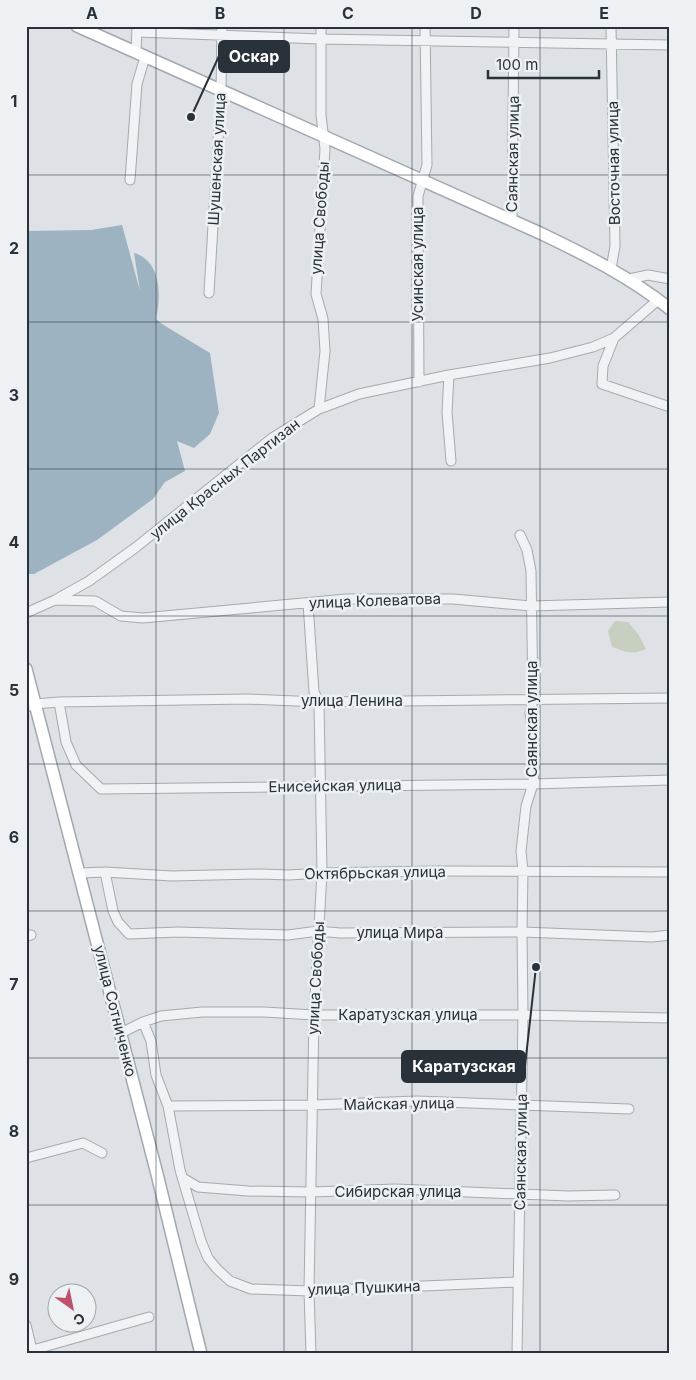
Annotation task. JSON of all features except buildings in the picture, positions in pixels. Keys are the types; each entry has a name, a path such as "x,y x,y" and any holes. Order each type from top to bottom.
{"main road":[{"path":"77,26 576,250 629,279 670,309"},
{"name":"улица Сотниченко","path":"26,669 30,705 80,873 201,1354"}],"street":[{"name":"улица Свободы","path":"319,409 325,352 323,319 316,294 325,149 321,115 321,26"},
{"name":"Усинская улица","path":"419,382 418,196 427,165 425,26"},
{"name":"Саянская улица","path":"512,221 514,26"},
{"name":"Восточная улица","path":"611,269 615,246 612,26"},
{"path":"130,180 140,55 137,29 222,31 321,39 670,45"},
{"name":"Шушенская улица","path":"209,293 221,91 222,31"},
{"path":"629,279 648,275 670,279"},
{"name":"улица Красных Партизан","path":"26,612 55,600 89,581 135,548 272,438 319,409 359,394 449,375 550,358 593,347 614,338 658,300"},
{"path":"614,338 603,366 602,384 670,408"},
{"path":"449,375 447,412 451,461"},
{"name":"Саянская улица","path":"518,1354 517,1282 521,1193 524,871 521,850 526,806 533,784 535,754 530,713 533,700 531,571 527,550 520,534"},
{"name":"улица Колеватова","path":"55,600 95,601 121,616 143,618 346,599 453,599 531,606 670,602"},
{"name":"улица Свободы","path":"308,603 314,692 319,702 322,873 314,1015 309,1291 311,1354"},
{"name":"улица Ленина","path":"30,705 59,702 247,699 319,702 670,698"},
{"name":"Енисейская улица","path":"59,702 66,742 76,765 101,788 533,784 670,780"},
{"name":"Октябрьская улица","path":"80,873 105,872 172,876 262,874 289,876 322,873 670,872"},
{"name":"улица Мира","path":"105,872 113,912 118,922 129,934 178,932 288,935 318,931 340,933 522,932 652,937 670,935"},
{"name":"Каратузская улица","path":"121,1033 161,1016 202,1012 264,1012 314,1015 523,1015 670,1018"},
{"path":"144,1022 151,1041 156,1075 168,1106 183,1178"},
{"name":"Майская улица","path":"168,1106 417,1102 629,1109"},
{"path":"26,1158 83,1143 102,1153"},
{"name":"Сибирская улица","path":"183,1178 198,1188 248,1192 395,1189 568,1196 616,1195"},
{"name":"улица Пушкина","path":"183,1178 201,1241 208,1258 230,1281 251,1289 309,1291 517,1282"},
{"path":"26,1325 31,1352 149,1318"}],"green space":[{"path":"615,621 628,622 638,634 646,649 629,652 612,647 608,631"}],"water":[{"path":"122,225 140,291 134,253 143,257 155,272 159,291 156,319 210,353 219,413 210,434 194,448 177,441 185,471 165,482 153,499 97,540 34,574 26,574 26,231 91,230"}],"place":[{"name":"Оскар","path":"191,117"},
{"name":"Каратузская","path":"536,967"}]}
